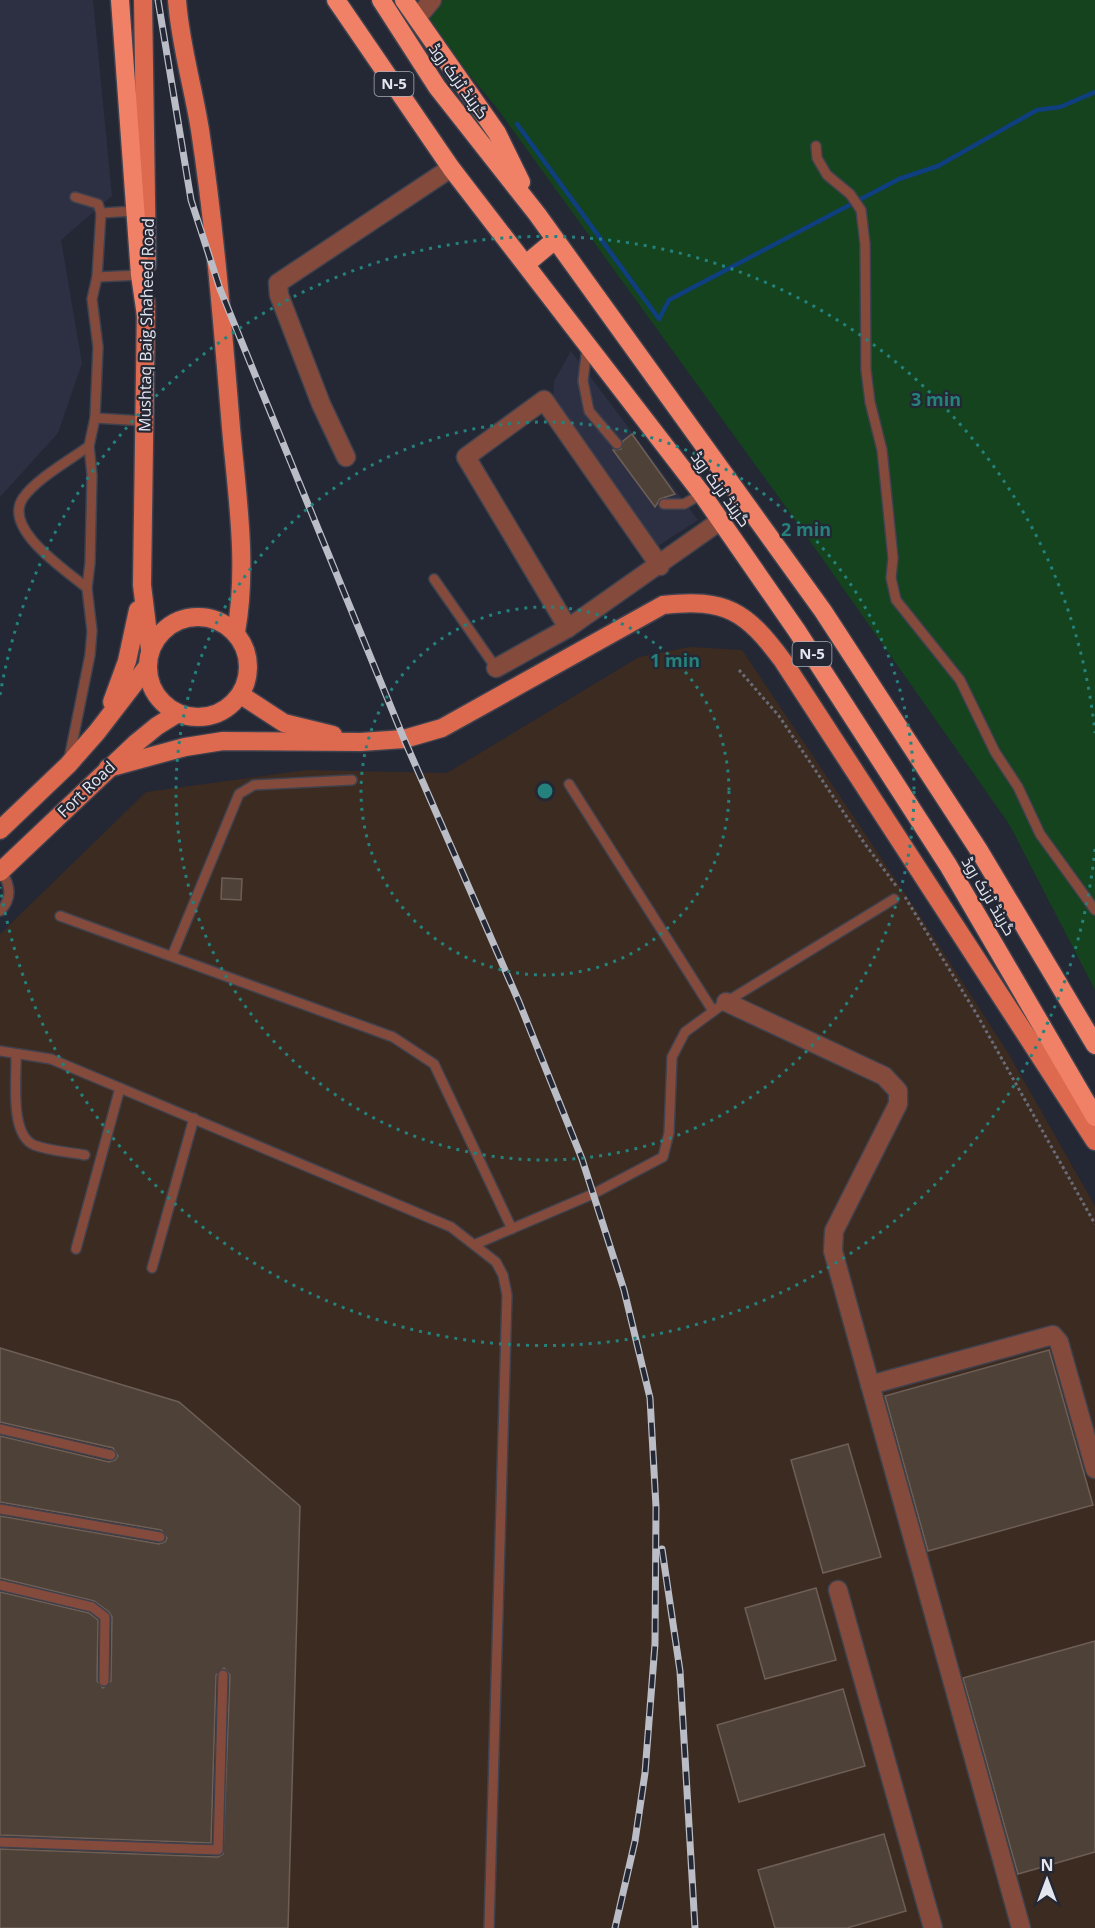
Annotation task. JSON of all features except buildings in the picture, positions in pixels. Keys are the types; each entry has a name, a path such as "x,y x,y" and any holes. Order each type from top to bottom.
{"highway":[{"path":"120,0 140,275 146,316"},
{"name":"گرینڈ ٹرنک روڈ","path":"336,0 452,168 702,494 797,631 948,865 1095,1117"},
{"name":"گرینڈ ٹرنک روڈ","path":"381,0 436,87 537,214 823,611 980,852 1095,1045"},
{"path":"404,0 498,133 537,214"},
{"path":"526,264 555,240"}],"main road":[{"name":"Mushtaq Baig Shaheed Road","path":"142,0 147,187 142,585 149,658"},
{"path":"177,0 179,26 196,104 210,194 220,289 242,576 236,632"},
{"path":"97,732 114,697 127,661 137,623 142,585"},
{"path":"108,768 185,747 223,741 361,742 404,739 442,728 663,605 698,601 729,609 761,631 783,661 1095,1141"},
{"path":"205,616 222,622 236,632 243,643 248,663 246,682 241,695 231,705 206,717 178,713 156,694 150,681 149,658 165,629 188,617 205,616"},
{"name":"Fort Road","path":"0,830 68,765 97,732 149,658"},
{"path":"241,695 284,723 361,742"},
{"name":"Fort Road","path":"1,871 108,768 157,726 178,713"}],"street":[{"path":"417,18 432,0"},
{"path":"346,457 321,404 279,295 278,283 452,168"},
{"path":"568,628 466,457 544,400 660,566"},
{"path":"496,668 568,628 660,566 720,521"},
{"path":"719,1006 884,1076 898,1091 898,1104 840,1217 832,1240 1021,1928"},
{"path":"870,1385 1053,1335 1059,1342 1095,1469"},
{"path":"838,1590 933,1928"}],"lane":[{"path":"816,146 817,158 827,175 850,194 861,210 865,244 866,370 870,402 882,450 893,558 891,578 896,600 960,680 995,752 1018,787 1040,834 1095,909"},
{"path":"68,765 90,655 92,631 87,588 93,475 89,446 95,418 98,347 92,299 97,276 101,213 98,204 75,197"},
{"path":"101,213 135,211"},
{"path":"97,276 140,275"},
{"path":"588,343 583,381 589,411 617,444"},
{"path":"95,418 144,421"},
{"path":"87,588 24,532 18,515 19,506 27,494 89,446"},
{"path":"663,504 684,504 702,494"},
{"path":"434,579 496,668"},
{"path":"172,956 239,794 254,785 352,780"},
{"path":"568,784 719,1006"},
{"path":"0,911 8,901 10,892 1,871"},
{"path":"476,1244 593,1194 663,1156 669,1133 672,1057 685,1032 719,1006 894,899"},
{"path":"60,916 393,1037 434,1064 512,1229"},
{"path":"0,1051 51,1059 452,1227 496,1262 503,1275 507,1295 489,1928"},
{"path":"16,1054 17,1123 22,1135 34,1145 85,1155"},
{"path":"76,1249 120,1088"},
{"path":"152,1268 194,1118"},
{"path":"0,1429 111,1455"},
{"path":"0,1509 160,1537"},
{"path":"0,1585 92,1607 102,1612 105,1617 104,1681"},
{"path":"0,1842 219,1850 223,1675"}],"path":[{"path":"740,670 779,716 865,844 913,908 1095,1224"}],"shaded area":[{"path":"0,0 93,0 112,196 61,240 82,363 58,433 0,497"},
{"path":"571,351 698,520 655,548 553,409 554,381"},
{"path":"690,647 742,650 922,919 1008,1053 1095,1206 1095,1928 0,1928 0,934 146,792 307,770 447,773 639,657"}],"green space":[{"path":"443,0 1095,0 1095,990 1009,824 788,510 496,107 426,22"}],"waterway":[{"path":"517,124 659,319 669,300 899,179 938,166 1037,110 1060,107 1095,92"}],"railway":[{"path":"158,0 191,200 220,289 404,739 519,1002 582,1159 624,1290 650,1398 656,1507 655,1644 645,1773 635,1841 615,1928"},
{"path":"662,1549 680,1671 695,1928"}]}
